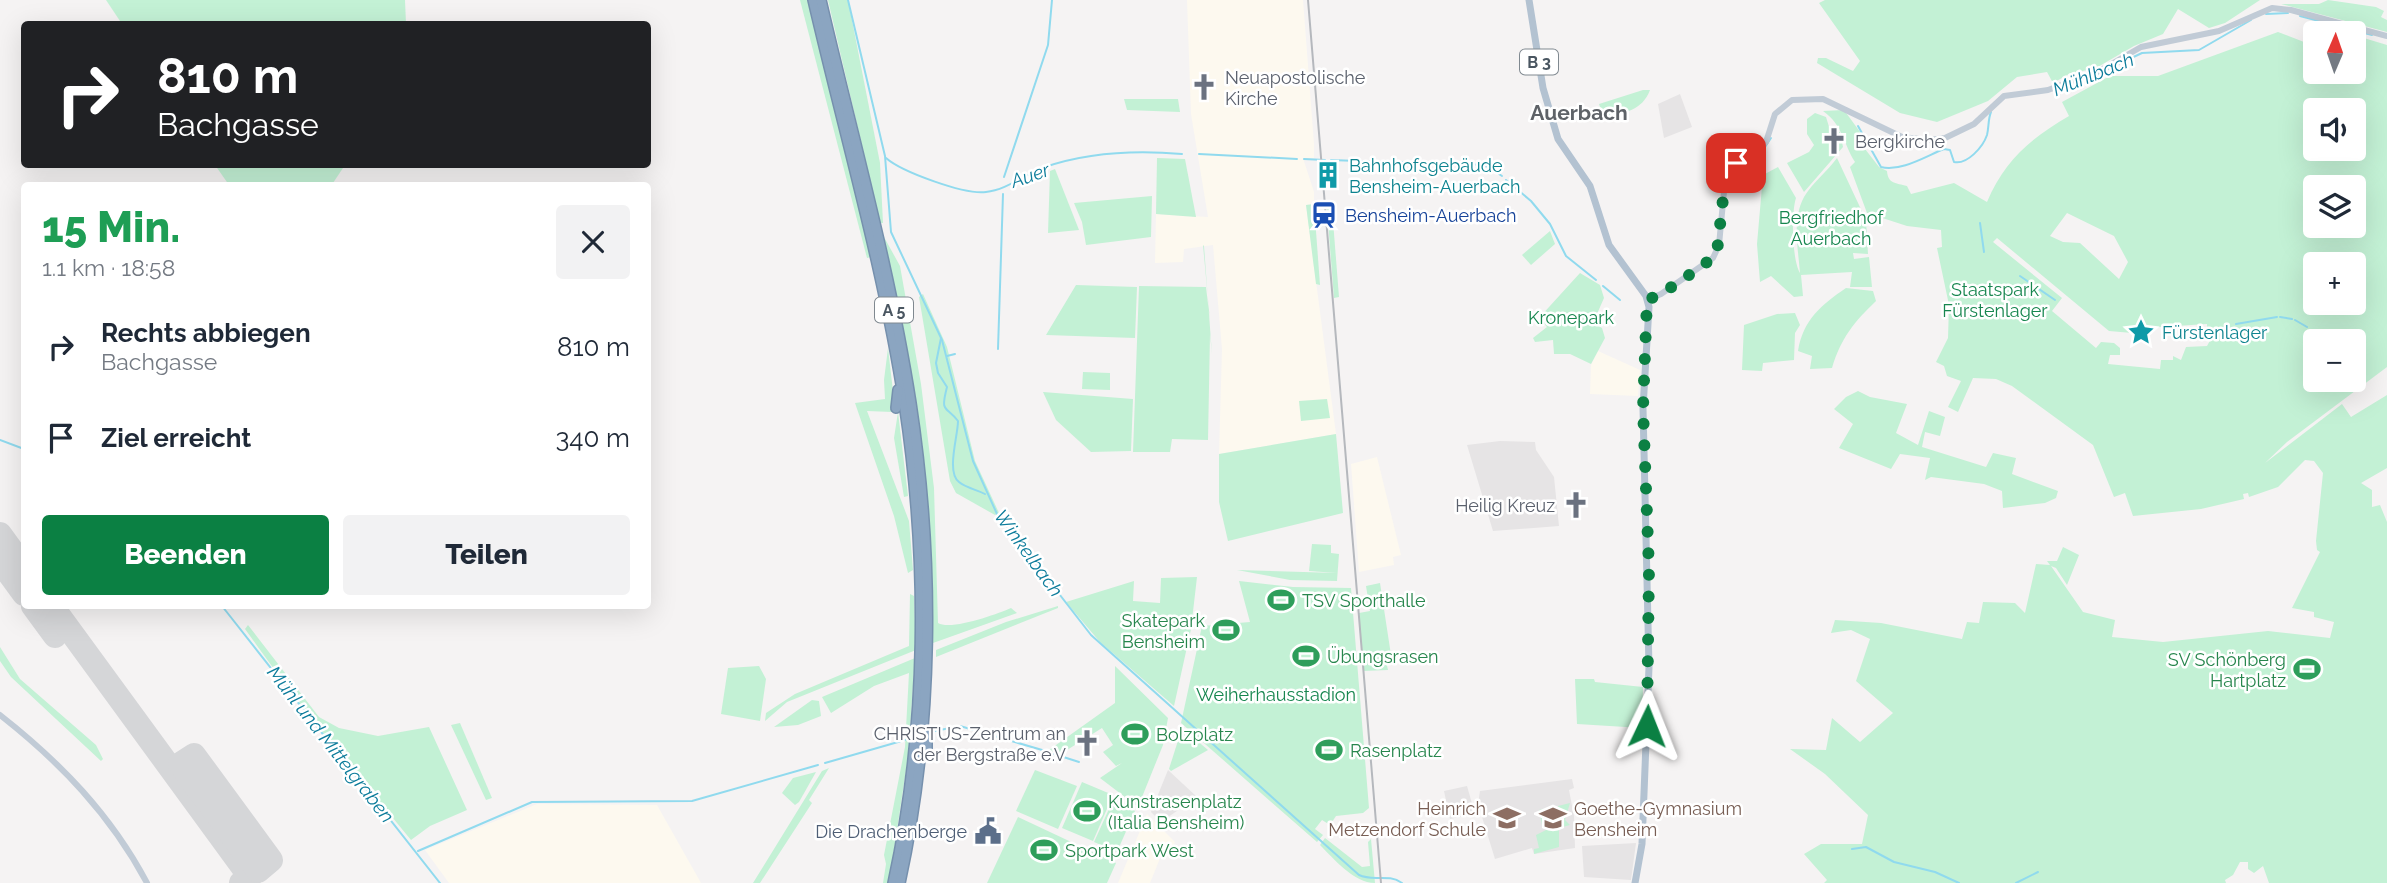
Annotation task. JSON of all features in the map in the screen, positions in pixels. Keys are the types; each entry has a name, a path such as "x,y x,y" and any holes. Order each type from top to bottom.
{"highway":[{"name":"A 5","path":"813,0 871,239 900,378 918,539 919,653 915,732 893,883"},
{"name":"A 5","path":"821,0 878,237 911,403 926,552 925,704 914,801 900,883"},
{"path":"896,408 900,378"},
{"path":"909,514 918,539"},
{"path":"925,704 927,751"}],"main road":[{"name":"B 3","path":"1529,0 1543,88 1558,139 1590,186 1613,254 1647,300"},
{"path":"1635,883 1642,845 1649,667 1643,408 1647,300 1661,294 1713,258 1719,245 1725,181 1736,163 1766,142 1775,114 1785,103 1807,97 1823,99 1916,141 1945,138 1974,124 2004,96 2048,90 2101,70 2141,47 2219,31 2272,8 2291,10 2387,36"},
{"path":"0,715 54,760 82,791 113,828 147,883"}],"shaded area":[{"path":"1187,0 1303,0 1314,144 1314,158 1303,158 1314,192 1314,204 1306,205 1336,434 1219,454 1222,349 1213,245 1184,249 1183,262 1155,263 1156,214 1208,217 1191,114"},
{"path":"1680,94 1692,127 1664,138 1658,104"},
{"path":"1598,351 1640,370 1638,396 1590,394 1591,365"},
{"path":"1500,441 1535,442 1536,450 1554,477 1559,526 1493,531 1467,445"},
{"path":"1377,457 1401,555 1393,557 1394,565 1359,572 1351,464"},
{"path":"1168,770 1197,797 1161,822 1151,812"},
{"path":"1572,779 1574,788 1569,790 1574,816 1575,848 1534,854 1532,848 1495,859 1478,804 1480,791"},
{"path":"1467,786 1475,814 1450,819 1444,791"},
{"path":"537,804 657,805 701,883 449,883 425,850"},
{"path":"1147,814 1175,842 1171,850 1161,856 1150,883 1118,883"},
{"path":"1636,843 1631,880 1584,877 1582,846"}],"green space":[{"path":"106,0 405,0 406,21 120,21"},
{"path":"800,0 808,0 871,257 867,258"},
{"path":"828,0 848,0 880,163 883,223 880,223"},
{"path":"1825,0 2260,0 2225,23 2209,28 2178,9 2163,34 2134,46 2096,68 2069,74 2053,83 2047,72 2017,77 1988,101 1937,122 1900,113 1817,63 1818,58 1826,58 1853,71 1860,61 1819,3"},
{"path":"2328,0 2376,7 2384,11 2381,17 2387,20 2387,32 2366,26 2366,21 2345,21 2281,4 2319,4"},
{"name":"Staatspark Fürstenlager","path":"2278,32 2303,42 2303,84 2366,84 2366,39 2387,45 2387,367 2366,383 2366,329 2303,329 2303,392 2354,392 2287,442 2265,463 2342,404 2351,417 2387,395 2387,468 2361,483 2372,490 2372,507 2380,505 2387,522 2387,883 2269,883 2263,866 2254,873 2248,869 2248,862 2240,862 2233,875 2225,880 2226,883 1824,883 1827,880 1804,854 1821,844 1862,844 1868,815 1825,774 1790,749 1826,750 1832,718 1860,742 1893,713 1856,681 1870,639 1851,630 1831,633 1835,620 1881,623 1962,639 1967,622 1979,623 1983,602 2015,603 2025,613 2036,564 2050,565 2047,561 2057,561 2063,547 2079,555 2067,585 2056,568 2051,566 2083,612 2115,620 2112,637 2163,642 2268,631 2330,638 2334,622 2314,617 2314,612 2292,608 2320,552 2317,550 2316,541 2323,473 2314,461 2305,460 2278,487 2249,497 2248,493 2243,494 2244,499 2201,509 2133,516 2125,493 2114,497 2093,445 2012,386 1996,379 1973,378 1958,412 1948,407 1961,381 1947,376 1944,366 1936,362 1948,338 1949,305 1937,248 1942,247 1941,230 1907,226 1867,213 1850,167 1855,162 1839,128 1823,111 1844,110 1863,136 1862,145 1879,167 1887,171 1891,181 1907,186 1911,194 1954,183 1987,202 2002,174 2020,152 2069,116 2062,102 2110,76 2158,76","holes":["2067,213 2114,236 2128,262 2119,279 2080,243 2063,242 2050,236","1997,238 2109,331 2144,334 2144,328 2207,324 2207,334 2222,332 2212,337 2207,346 2186,347 2181,360 2173,356 2173,360 2161,360 2160,369 2108,364 2110,355 2120,355 2120,348 2114,343 2101,342 2096,348 2052,311 2062,298 1993,242"]},
{"path":"1650,90 1637,107 1604,119 1599,104"},
{"path":"1124,99 1178,99 1180,112 1127,110"},
{"path":"1815,113 1826,117 1830,130 1840,132 1843,147 1804,192 1787,163 1809,152 1814,145 1807,134 1807,119"},
{"path":"1157,158 1185,159 1196,217 1156,214"},
{"name":"Bergfriedhof Auerbach","path":"1837,158 1866,220 1868,254 1853,253 1854,259 1869,257 1872,287 1850,287 1852,272 1801,275 1803,296 1794,297 1771,276 1760,282 1757,244 1763,175 1778,167 1796,198 1793,236 1795,258 1800,273 1797,234 1800,206 1807,192"},
{"path":"217,168 343,168 334,182 227,182"},
{"path":"1055,169 1079,230 1048,233 1050,171"},
{"path":"1152,196 1151,237 1086,245 1082,222 1074,203"},
{"path":"1314,204 1320,285 1316,284 1306,205"},
{"path":"1332,208 1339,297 1334,298 1327,209"},
{"path":"1550,231 1555,244 1531,265 1522,255"},
{"path":"884,237 900,266 921,384 934,488 938,623 963,623 1011,608 1017,613 933,643 928,513 918,410"},
{"name":"Kronepark","path":"1580,273 1600,285 1604,298 1593,323 1602,328 1605,338 1591,364 1570,354 1554,354 1553,340 1535,342 1533,338 1547,327 1539,318"},
{"path":"1076,285 1137,287 1135,338 1046,335"},
{"path":"1139,286 1206,287 1212,355 1210,334 1208,440 1172,439 1170,452 1133,452"},
{"path":"1846,288 1873,291 1876,301 1849,331 1832,368 1810,369 1812,356 1798,351 1804,330 1821,307"},
{"path":"923,294 947,347 975,461 999,513 995,515 956,493 950,481 919,297"},
{"path":"1795,313 1800,325 1795,333 1794,360 1763,363 1762,371 1742,370 1744,325 1777,314"},
{"path":"888,348 894,400 892,412 867,411 909,521 913,570 908,573 894,516 855,403 885,399 884,380"},
{"path":"1083,372 1110,373 1110,390 1082,389"},
{"path":"1858,391 1870,397 1907,404 1896,433 1918,445 1929,411 1945,417 1940,436 1925,432 1922,447 1986,467 1993,453 2016,458 2012,474 2058,491 2056,498 2045,503 2003,508 2002,491 1984,484 1931,477 1925,480 1930,458 1900,454 1891,469 1839,448 1853,424 1834,409 1846,397"},
{"path":"1043,392 1133,399 1131,451 1091,452 1056,420"},
{"path":"1327,399 1330,418 1301,421 1299,401"},
{"path":"898,412 908,496 904,497 894,438"},
{"path":"1336,434 1343,513 1228,541 1219,502 1219,454"},
{"path":"1312,544 1331,545 1331,553 1339,554 1337,581 1290,580 1237,570 1337,573 1309,571"},
{"path":"1197,577 1191,629 1174,706 1100,642 1066,602 1134,581 1133,601 1160,603 1161,578"},
{"name":"Weiherhausstadion","path":"1239,581 1293,587 1351,588 1369,808 1363,813 1336,816 1330,825 1322,820 1315,829 1323,835 1317,842 1181,723 1202,626 1250,622"},
{"path":"1380,583 1391,655 1385,657 1388,670 1363,671 1359,613 1370,611 1366,586"},
{"path":"910,594 914,596 916,650 787,702 765,721 766,713 795,694 909,646"},
{"path":"1058,606 936,657 936,650 1006,622"},
{"path":"248,625 319,717 339,728 378,736 429,727 467,810 430,826 411,840 303,709 245,629"},
{"path":"0,647 20,679 96,745 103,759 101,761 11,677 0,661"},
{"path":"915,658 908,757 889,883 883,883 886,864 884,855 905,747 909,673 874,686 831,713 822,697"},
{"path":"759,666 766,679 760,721 721,714 728,668"},
{"path":"1115,666 1168,718 1163,745 1138,807 1100,778 1122,763 1116,766 1103,752 1113,745 1102,728 1059,755 1049,750 1115,703"},
{"path":"1575,679 1594,679 1595,682 1643,687 1642,728 1577,724"},
{"path":"812,700 819,701 821,716 798,725 774,727"},
{"path":"460,723 492,798 486,800 451,725"},
{"path":"1182,728 1208,750 1171,771 1169,769"},
{"path":"829,768 809,800 812,803 760,883 753,883 822,771"},
{"path":"1035,770 1077,786 1058,829 1016,811"},
{"path":"816,772 795,805 782,793 793,778"},
{"name":"Kunstrasenplatz (Italia Bensheim)","path":"1082,782 1113,795 1093,841 1062,828"},
{"path":"1114,798 1135,811 1117,852 1094,842"},
{"path":"1570,803 1565,820 1570,825 1559,828 1559,847 1534,854 1534,849 1539,848 1536,835 1548,829 1547,825 1542,825 1539,810 1547,808 1548,812 1557,812 1558,806"},
{"name":"Sportpark West","path":"1018,817 1116,863 1107,883 987,883"},
{"path":"1325,838 1362,867 1370,866 1368,842 1371,839 1375,883 1352,875 1338,863 1320,845"}],"waterway":[{"name":"Winkelbach","path":"848,0 885,156 891,232 942,340 973,461 997,514 1091,635 1359,875 1402,883"},
{"path":"1004,177 1048,45 1052,0"},
{"name":"Mühlbach","path":"2266,14 2288,13"},
{"name":"Mühlbach","path":"2300,16 2372,35"},
{"name":"Mühlbach","path":"2095,75 2142,53 2199,50 2251,20"},
{"name":"Mühlbach","path":"1858,126 1881,167 1905,165 1944,149 1950,150 1954,162 1959,162 1969,158 1982,145 1987,135 1991,112"},
{"name":"Auer","path":"1752,155 1765,147 1771,138"},
{"name":"Auer","path":"886,158 905,170 934,181 964,190 986,192 994,191 1045,167 1078,158 1130,152 1182,154"},
{"name":"Auer","path":"1199,154 1297,159"},
{"name":"Auer","path":"1304,159 1325,160"},
{"name":"Auer","path":"1331,160 1385,162"},
{"name":"Auer","path":"1393,162 1468,164"},
{"name":"Auer","path":"1472,164 1490,167"},
{"name":"Auer","path":"1506,180 1531,201 1550,224 1566,256 1596,280"},
{"path":"998,349 1003,194"},
{"path":"1980,223 1984,252"},
{"path":"2020,276 2055,300"},
{"name":"Auer","path":"1603,286 1620,300"},
{"path":"2236,324 2277,317"},
{"path":"2280,317 2292,319"},
{"path":"2295,320 2307,327"},
{"path":"941,338 936,363 938,373 947,387 944,405 958,421 953,470 959,482 985,494"},
{"path":"947,356 955,354"},
{"name":"Mühl und Mittelgraben","path":"0,440 21,448"},
{"name":"Mühl und Mittelgraben","path":"224,609 440,883"},
{"path":"935,731 960,726 1049,752"},
{"path":"825,763 905,740"},
{"path":"1054,754 1079,762"},
{"path":"418,851 532,802 692,801 818,765"},
{"path":"1852,849 1866,847 1894,862 1935,872 1959,883"},
{"path":"2016,883 2038,872"}],"runway":[{"path":"0,534 21,563"},
{"path":"0,561 21,590"},
{"path":"35,609 55,636"},
{"path":"54,609 250,877 241,883"},
{"path":"194,755 271,860 258,871 180,764 194,755"}],"railway":[{"path":"1308,0 1381,883"}],"place":[{"name":"Neuapostolische Kirche","path":"1204,87"},
{"name":"Bergkirche","path":"1834,141"},
{"name":"Bahnhofsgebäude Bensheim-Auerbach","path":"1328,175"},
{"name":"Bensheim-Auerbach","path":"1324,215"},
{"name":"Fürstenlager","path":"2141,332"},
{"name":"Heilig Kreuz","path":"1576,505"},
{"name":"TSV Sporthalle","path":"1281,600"},
{"name":"Skatepark Bensheim","path":"1226,630"},
{"name":"Übungsrasen","path":"1306,656"},
{"name":"SV Schönberg Hartplatz","path":"2307,669"},
{"name":"Bolzplatz","path":"1135,734"},
{"name":"CHRISTUS-Zentrum an der Bergstraße e.V","path":"1087,743"},
{"name":"Rasenplatz","path":"1329,750"},
{"name":"Kunstrasenplatz (Italia Bensheim)","path":"1087,811"},
{"name":"Heinrich Metzendorf Schule","path":"1507,818"},
{"name":"Goethe-Gymnasium Bensheim","path":"1553,818"},
{"name":"Die Drachenberge","path":"988,831"},
{"name":"Sportpark West","path":"1044,850"}],"district":[{"name":"Auerbach","path":"1579,112"}],"route":[{"path":"1647,726 1649,569 1643,408 1647,300 1661,294 1704,265 1717,252 1725,181 1736,163"}]}
